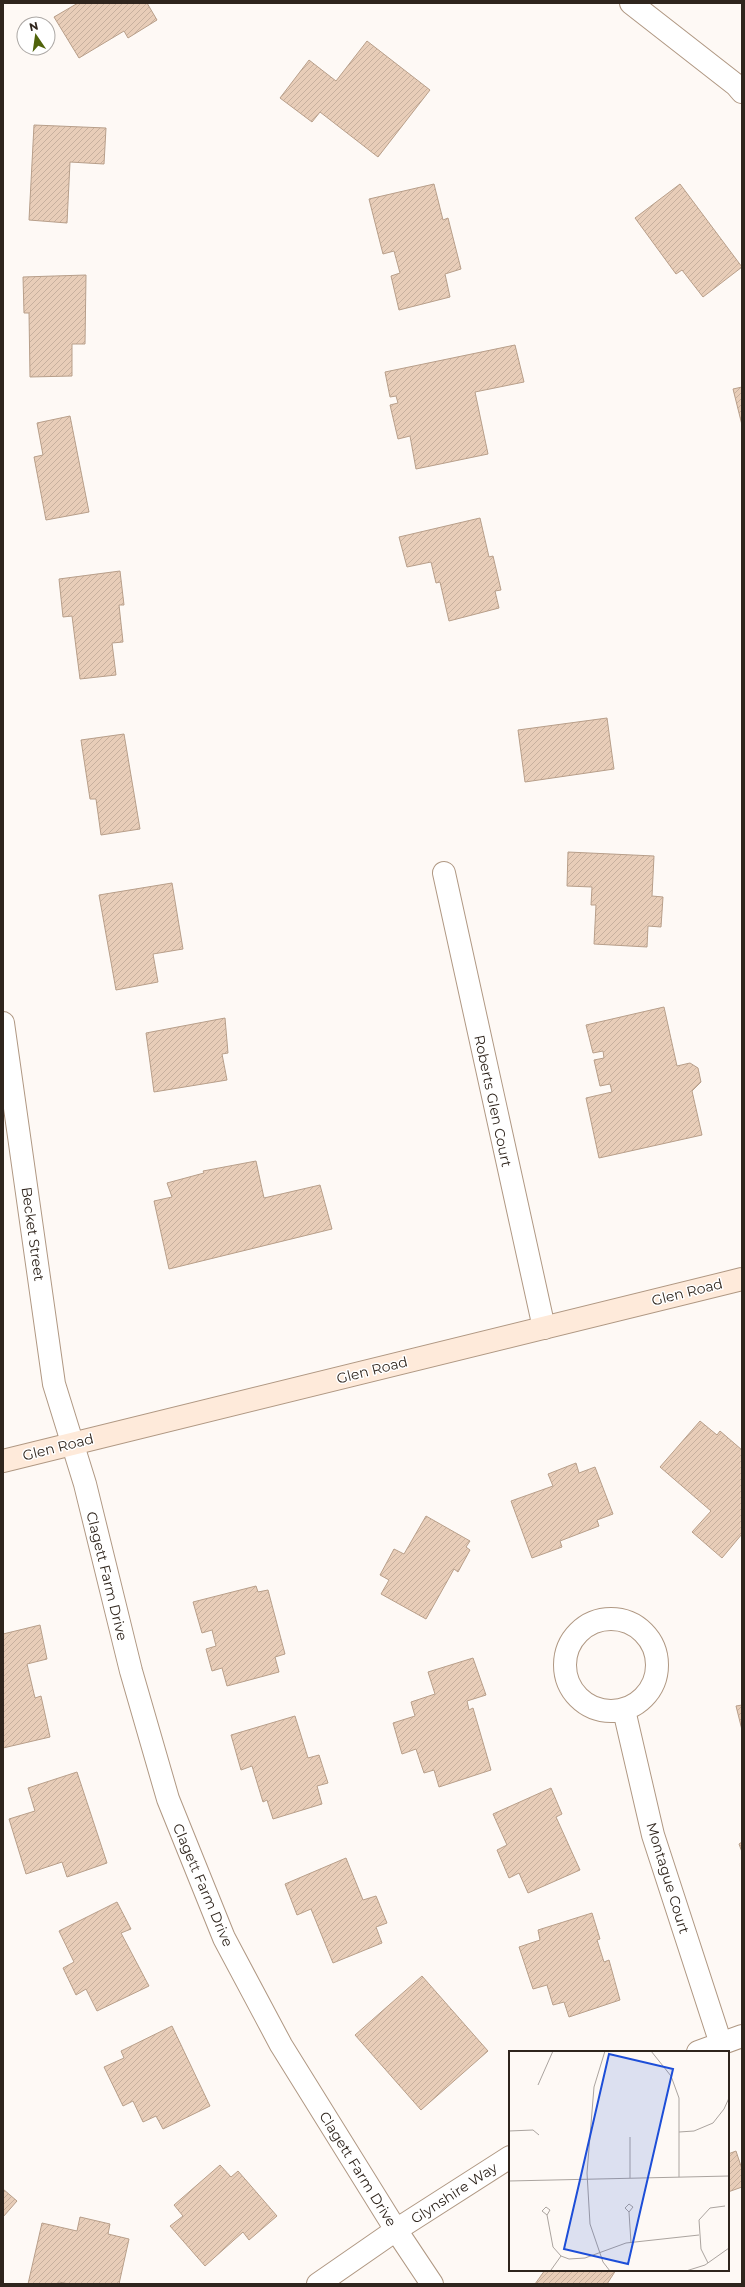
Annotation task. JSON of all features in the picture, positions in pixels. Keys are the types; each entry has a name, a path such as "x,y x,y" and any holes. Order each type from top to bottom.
{"main road":[{"name":"Glen Road","path":"3,1461 742,1278"}],"street":[{"path":"631,3 736,85 742,92"},
{"name":"Roberts Glen Court","path":"444,873 544,1328"},
{"name":"Becket Street","path":"3,1023 54,1384 73,1443"},
{"name":"Clagett Farm Drive","path":"73,1443 131,1671 168,1799 224,1938 281,2045 396,2230 432,2284"},
{"path":"620,1618 639,1627 653,1643 659,1663 654,1683 642,1700 624,1710 602,1711 583,1703 570,1687 564,1666 568,1646 580,1629 599,1619 620,1618"},
{"name":"Montague Court","path":"624,1710 653,1835 721,2044"},
{"path":"701,2051 742,2036"},
{"name":"Glynshire Way","path":"318,2284 396,2230 509,2158"}],"building":[{"path":"78,3 147,3 157,20 128,38 124,31 79,58 56,20 56,16"},
{"path":"367,41 430,90 378,157 320,112 312,122 280,98 309,60 336,81"},
{"path":"34,125 106,128 104,164 70,162 67,223 29,220"},
{"path":"434,184 443,220 448,218 461,269 445,274 450,297 399,310 391,276 400,273 394,251 383,254 369,199"},
{"path":"680,184 742,267 703,297 682,270 676,274 635,218"},
{"path":"86,275 85,344 72,344 72,376 30,377 29,313 24,313 23,277"},
{"path":"515,345 524,382 475,392 488,454 416,469 410,436 398,439 390,405 398,403 396,396 390,397 385,372"},
{"path":"742,387 742,425 733,389"},
{"path":"70,416 89,512 46,520 34,457 43,455 37,423"},
{"path":"480,518 489,557 493,556 501,590 495,591 499,608 449,621 440,582 436,583 431,562 407,567 399,537"},
{"path":"120,571 124,605 119,605 123,642 112,643 116,675 80,679 72,616 63,617 59,579"},
{"path":"607,718 614,769 525,782 518,730"},
{"path":"124,734 140,829 101,835 96,799 90,799 81,740"},
{"path":"568,852 654,856 652,896 663,897 661,927 648,926 647,947 594,944 596,905 591,905 592,887 567,886"},
{"path":"172,883 183,949 153,954 158,982 116,990 99,895"},
{"path":"664,1007 677,1066 690,1063 698,1068 701,1082 692,1091 702,1135 599,1158 586,1098 612,1092 610,1084 600,1086 594,1060 604,1058 603,1051 593,1053 586,1025"},
{"path":"225,1018 228,1053 222,1054 227,1080 154,1092 146,1033"},
{"path":"256,1161 264,1198 320,1185 332,1229 169,1269 154,1201 172,1197 167,1183 204,1173 203,1171"},
{"path":"700,1421 717,1435 720,1431 742,1450 742,1534 722,1558 692,1532 711,1511 660,1467"},
{"path":"576,1463 579,1473 595,1467 613,1514 597,1520 599,1526 560,1541 562,1547 532,1558 511,1501 553,1486 548,1474"},
{"path":"426,1516 470,1541 466,1547 470,1550 458,1572 454,1569 426,1619 381,1594 389,1580 380,1575 394,1549 404,1554"},
{"path":"256,1586 258,1592 268,1590 285,1654 275,1657 279,1672 227,1686 222,1668 212,1671 206,1649 216,1646 212,1630 202,1633 193,1602"},
{"path":"40,1625 47,1659 27,1664 35,1698 41,1696 50,1737 3,1748 3,1634"},
{"path":"473,1658 486,1695 467,1701 469,1710 473,1708 491,1770 439,1787 434,1770 424,1773 416,1749 402,1754 393,1723 415,1716 411,1702 435,1694 428,1672"},
{"path":"742,1705 742,1730 736,1706"},
{"path":"295,1716 308,1758 319,1755 328,1783 317,1786 322,1804 273,1819 267,1800 263,1802 252,1766 241,1770 231,1735"},
{"path":"77,1772 107,1863 67,1877 62,1862 26,1874 9,1819 35,1811 28,1788"},
{"path":"551,1788 562,1814 556,1817 580,1870 528,1893 519,1873 509,1878 497,1850 507,1845 493,1814"},
{"path":"742,1842 742,1852 739,1844"},
{"path":"346,1858 363,1900 376,1896 387,1923 376,1927 382,1943 333,1963 311,1909 297,1915 285,1884"},
{"path":"117,1902 131,1929 121,1933 149,1986 97,2011 86,1989 76,1995 63,1968 74,1962 59,1931"},
{"path":"592,1913 600,1939 597,1940 604,1962 609,1960 620,2000 569,2017 564,2002 553,2005 547,1985 533,1989 519,1947 540,1940 538,1930"},
{"path":"422,1976 488,2051 421,2110 355,2035"},
{"path":"172,2026 210,2106 163,2129 156,2116 143,2122 133,2101 123,2106 104,2067 124,2058 121,2051"},
{"path":"736,2151 742,2169 742,2187 729,2192 729,2154"},
{"path":"220,2165 231,2177 238,2171 277,2216 249,2240 243,2232 205,2266 170,2226 183,2216 174,2205"},
{"path":"3,2189 17,2201 3,2217"},
{"path":"80,2217 110,2224 108,2234 129,2239 119,2284 69,2284 59,2282 58,2284 28,2284 42,2223 77,2231"},
{"path":"544,2271 615,2271 607,2284 535,2284"}]}
